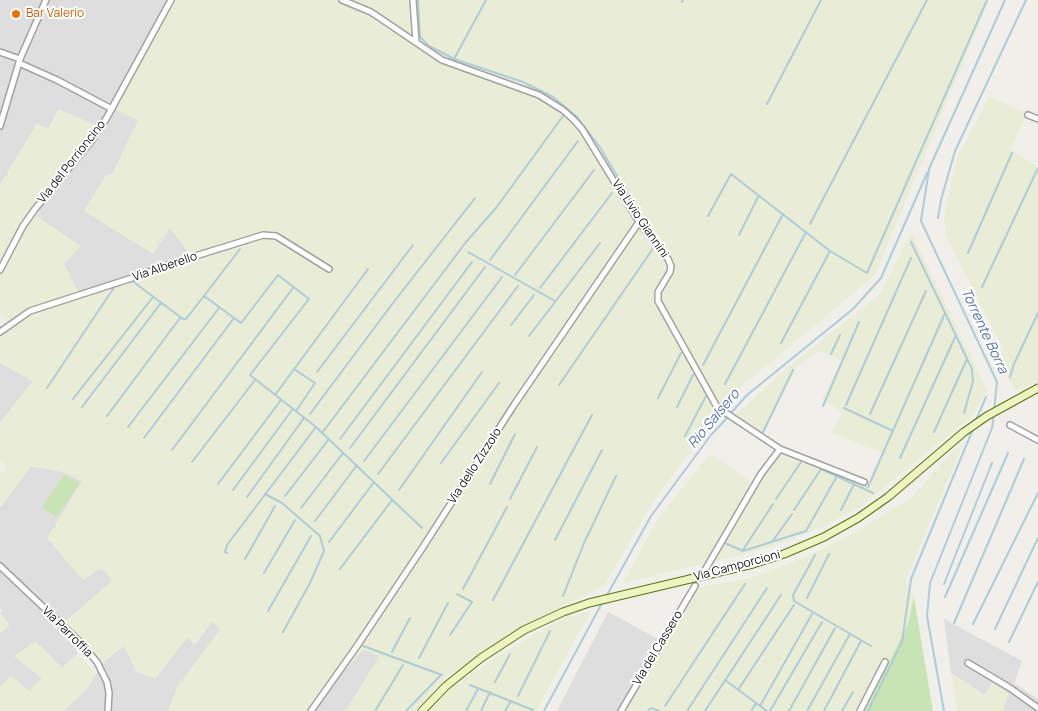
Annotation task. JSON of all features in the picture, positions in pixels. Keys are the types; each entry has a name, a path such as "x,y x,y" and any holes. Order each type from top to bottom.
{"main road":[{"name":"Via Camporcioni","path":"422,711 446,686 480,658 517,634 563,612 589,603 768,559 824,537 858,518 888,497 964,432 986,416 1038,388"}],"street":[{"path":"0,126 20,61 46,0"},
{"name":"Via del Porrioncino","path":"0,270 23,226 92,140 112,109 172,0"},
{"name":"Via Livio Giannini","path":"342,0 371,12 452,64 526,89 563,110 582,129 640,222 668,259 671,266 670,272 658,292 658,301 717,406 780,448 864,482"},
{"path":"413,0 416,42"},
{"path":"0,52 112,109"},
{"path":"1028,115 1038,119"},
{"name":"Via dello Zizzolo","path":"311,711 401,580 514,405 640,222"},
{"name":"Via Alberello","path":"0,332 30,311 263,235 276,236 329,269"},
{"path":"1010,425 1038,440"},
{"path":"706,573 762,474 780,448"},
{"name":"Via Parroffia","path":"0,566 81,644 97,662 107,682 109,693 108,711"},
{"name":"Via del Cassero","path":"621,711 696,586"},
{"path":"860,711 885,662"},
{"path":"968,663 1010,688 1038,708"}],"shaded area":[{"path":"0,0 169,0 110,107 138,120 113,173 170,228 198,262 81,298 63,264 80,246 29,211 53,180 90,140 59,109 48,129 37,124 0,185"},
{"path":"0,363 33,381 0,423"},
{"path":"31,466 63,472 83,481 85,579 99,569 104,570 113,581 65,622 78,635 77,654 62,668 14,656 42,678 29,691 11,676 0,687 0,633 10,626 0,613 3,611 0,607 0,508"},
{"path":"608,612 666,643 626,711 557,711"},
{"path":"944,619 1022,661 1014,683 1038,699 1038,711 1003,711 1008,694 992,683 985,695 951,673"},
{"path":"212,622 222,629 178,686 168,711 63,711 87,689 103,662 124,646 137,672 187,638 195,644"},
{"path":"363,649 380,656 346,711 309,711"}],"green space":[{"path":"169,0 989,0 875,275 732,394 651,505 605,585 526,624 448,676 418,711 346,711 379,656 364,649 309,711 168,711 178,686 221,628 212,622 195,644 187,638 155,679 137,672 124,646 103,662 65,622 112,581 104,570 99,569 83,580 47,538 82,481 63,472 31,466 0,507 0,475 7,466 0,461 0,423 33,381 0,363 0,336 15,326 0,316 0,185 37,124 48,129 59,109 99,127 29,211 80,246 64,264 81,297 197,263 170,228 153,254 84,211 105,176 113,173 138,120 109,107"},
{"path":"989,97 1022,111 1025,117 1011,149 1038,167 1038,382 1016,391 1002,369 1002,347 946,235 944,216 957,158"},
{"path":"911,232 987,390 973,415 860,507 822,527 782,543 744,554 623,583 659,517 710,454 757,486 779,455 867,486 882,452 832,433 842,412 822,399 841,361 818,351 796,368 763,435 735,415 792,364 880,294"},
{"path":"964,442 905,582 914,597 908,624 865,711 626,711 700,587 751,578 808,556 858,531 912,497 956,448"},
{"path":"64,475 80,483 56,517 42,507"},
{"path":"914,597 933,711 865,711 908,624"},
{"path":"591,611 536,711 430,711 449,690 495,658 561,619"},
{"path":"0,613 10,626 0,633"},
{"path":"36,641 62,668 77,654 96,674 87,689 63,711 0,711 0,687 11,676 29,691 42,678 14,656"},
{"path":"951,673 985,695 992,683 1009,694 1003,711 957,711"}],"waterway":[{"path":"418,0 420,37 429,46 454,59 523,82 553,97 577,117 599,146 639,212"},
{"path":"454,59 486,0"},
{"path":"767,104 821,0"},
{"path":"810,224 927,0"},
{"path":"708,216 731,174 830,251 867,273 987,0"},
{"name":"Torrente Borra","path":"994,410 997,382 921,221 929,169 1005,0"},
{"path":"938,218 941,200 955,151 1026,0"},
{"path":"322,433 466,242 496,208 563,116"},
{"path":"490,260 578,141"},
{"path":"968,253 1012,153"},
{"path":"982,287 1038,168"},
{"path":"515,275 594,170"},
{"name":"Rio Salsero","path":"731,413 747,395 853,309 881,278 927,173"},
{"path":"540,288 612,193"},
{"path":"739,235 758,197"},
{"path":"310,414 475,198"},
{"path":"703,365 783,214"},
{"path":"725,384 806,232"},
{"path":"911,242 972,369 973,381 964,413"},
{"path":"529,336 600,243"},
{"path":"317,372 413,245"},
{"path":"559,385 654,247"},
{"path":"131,280 183,319 186,319 240,249"},
{"path":"781,343 830,251"},
{"path":"468,252 555,301"},
{"path":"163,269 208,255"},
{"path":"846,405 911,258"},
{"path":"340,439 472,262"},
{"path":"350,448 485,267"},
{"path":"275,395 368,269"},
{"path":"204,296 241,323 278,275 309,299 250,375 316,427 422,528"},
{"path":"364,461 502,277"},
{"path":"47,388 115,286"},
{"path":"378,474 518,286"},
{"path":"172,450 293,288"},
{"path":"870,414 926,291"},
{"path":"511,325 534,295"},
{"path":"73,399 153,297"},
{"path":"82,407 161,303"},
{"path":"128,427 219,308"},
{"path":"868,487 945,313"},
{"path":"1010,377 1014,364 1038,313"},
{"path":"107,416 180,318"},
{"path":"144,438 234,318"},
{"path":"823,406 859,322"},
{"path":"831,354 840,335"},
{"path":"900,458 956,335"},
{"path":"658,398 681,353"},
{"path":"934,432 967,359"},
{"path":"294,369 315,383 296,411"},
{"path":"763,432 793,370"},
{"path":"399,490 482,372"},
{"path":"677,407 693,375"},
{"path":"192,462 255,380"},
{"path":"441,463 499,383"},
{"path":"685,436 706,396"},
{"path":"976,420 986,397"},
{"path":"218,484 281,400"},
{"path":"844,408 893,431"},
{"path":"233,490 292,410"},
{"path":"493,600 592,415"},
{"name":"Torrente Borra","path":"944,711 927,616 930,583 992,428 994,415"},
{"name":"Rio Salsero","path":"606,597 651,516 711,435 728,417"},
{"path":"247,497 304,418"},
{"path":"227,553 225,552 227,545 316,427"},
{"path":"868,711 902,642 911,579 973,429"},
{"path":"490,484 515,434"},
{"path":"285,496 329,439"},
{"path":"510,499 537,447"},
{"path":"555,540 602,450"},
{"path":"301,508 343,453"},
{"path":"945,597 1008,453"},
{"path":"954,623 1024,459"},
{"path":"776,499 801,462"},
{"path":"944,584 992,463"},
{"path":"315,521 357,465"},
{"path":"794,510 821,469 873,493"},
{"path":"563,596 584,543 616,476"},
{"path":"725,543 743,551 806,531 837,476"},
{"path":"329,542 374,482"},
{"path":"841,510 854,484"},
{"path":"973,624 1038,493"},
{"path":"265,494 282,503 320,536 324,551 310,583 283,632"},
{"path":"340,569 392,500"},
{"path":"743,550 773,504"},
{"path":"245,559 275,506"},
{"path":"463,589 507,507"},
{"path":"772,542 792,514"},
{"path":"264,573 295,520"},
{"path":"268,611 311,536"},
{"path":"995,629 1038,538"},
{"path":"807,598 829,554"},
{"path":"815,555 793,595 794,601 871,646"},
{"path":"1009,642 1038,582"},
{"path":"665,706 745,584"},
{"path":"687,711 767,588"},
{"path":"450,635 472,602 457,594"},
{"path":"705,711 781,595"},
{"path":"419,658 448,603"},
{"name":"Rio Salsero","path":"544,711 602,603"},
{"path":"738,690 794,605"},
{"path":"760,706 812,614"},
{"path":"392,652 410,618"},
{"path":"770,711 822,622"},
{"path":"789,711 835,628"},
{"path":"518,696 550,631"},
{"path":"807,711 850,634"},
{"path":"824,711 861,641"},
{"path":"363,646 442,675"},
{"path":"495,682 510,654"},
{"path":"375,711 403,665"},
{"path":"406,711 440,676"},
{"path":"725,680 767,711"},
{"path":"470,685 533,710"},
{"path":"466,711 478,689"},
{"path":"481,711 490,692"},
{"path":"842,711 853,692"},
{"path":"505,711 511,701"},
{"path":"751,711 756,703"},
{"path":"648,711 651,708 659,711"}],"place":[{"name":"Bar Valerio","path":"16,14"}]}
